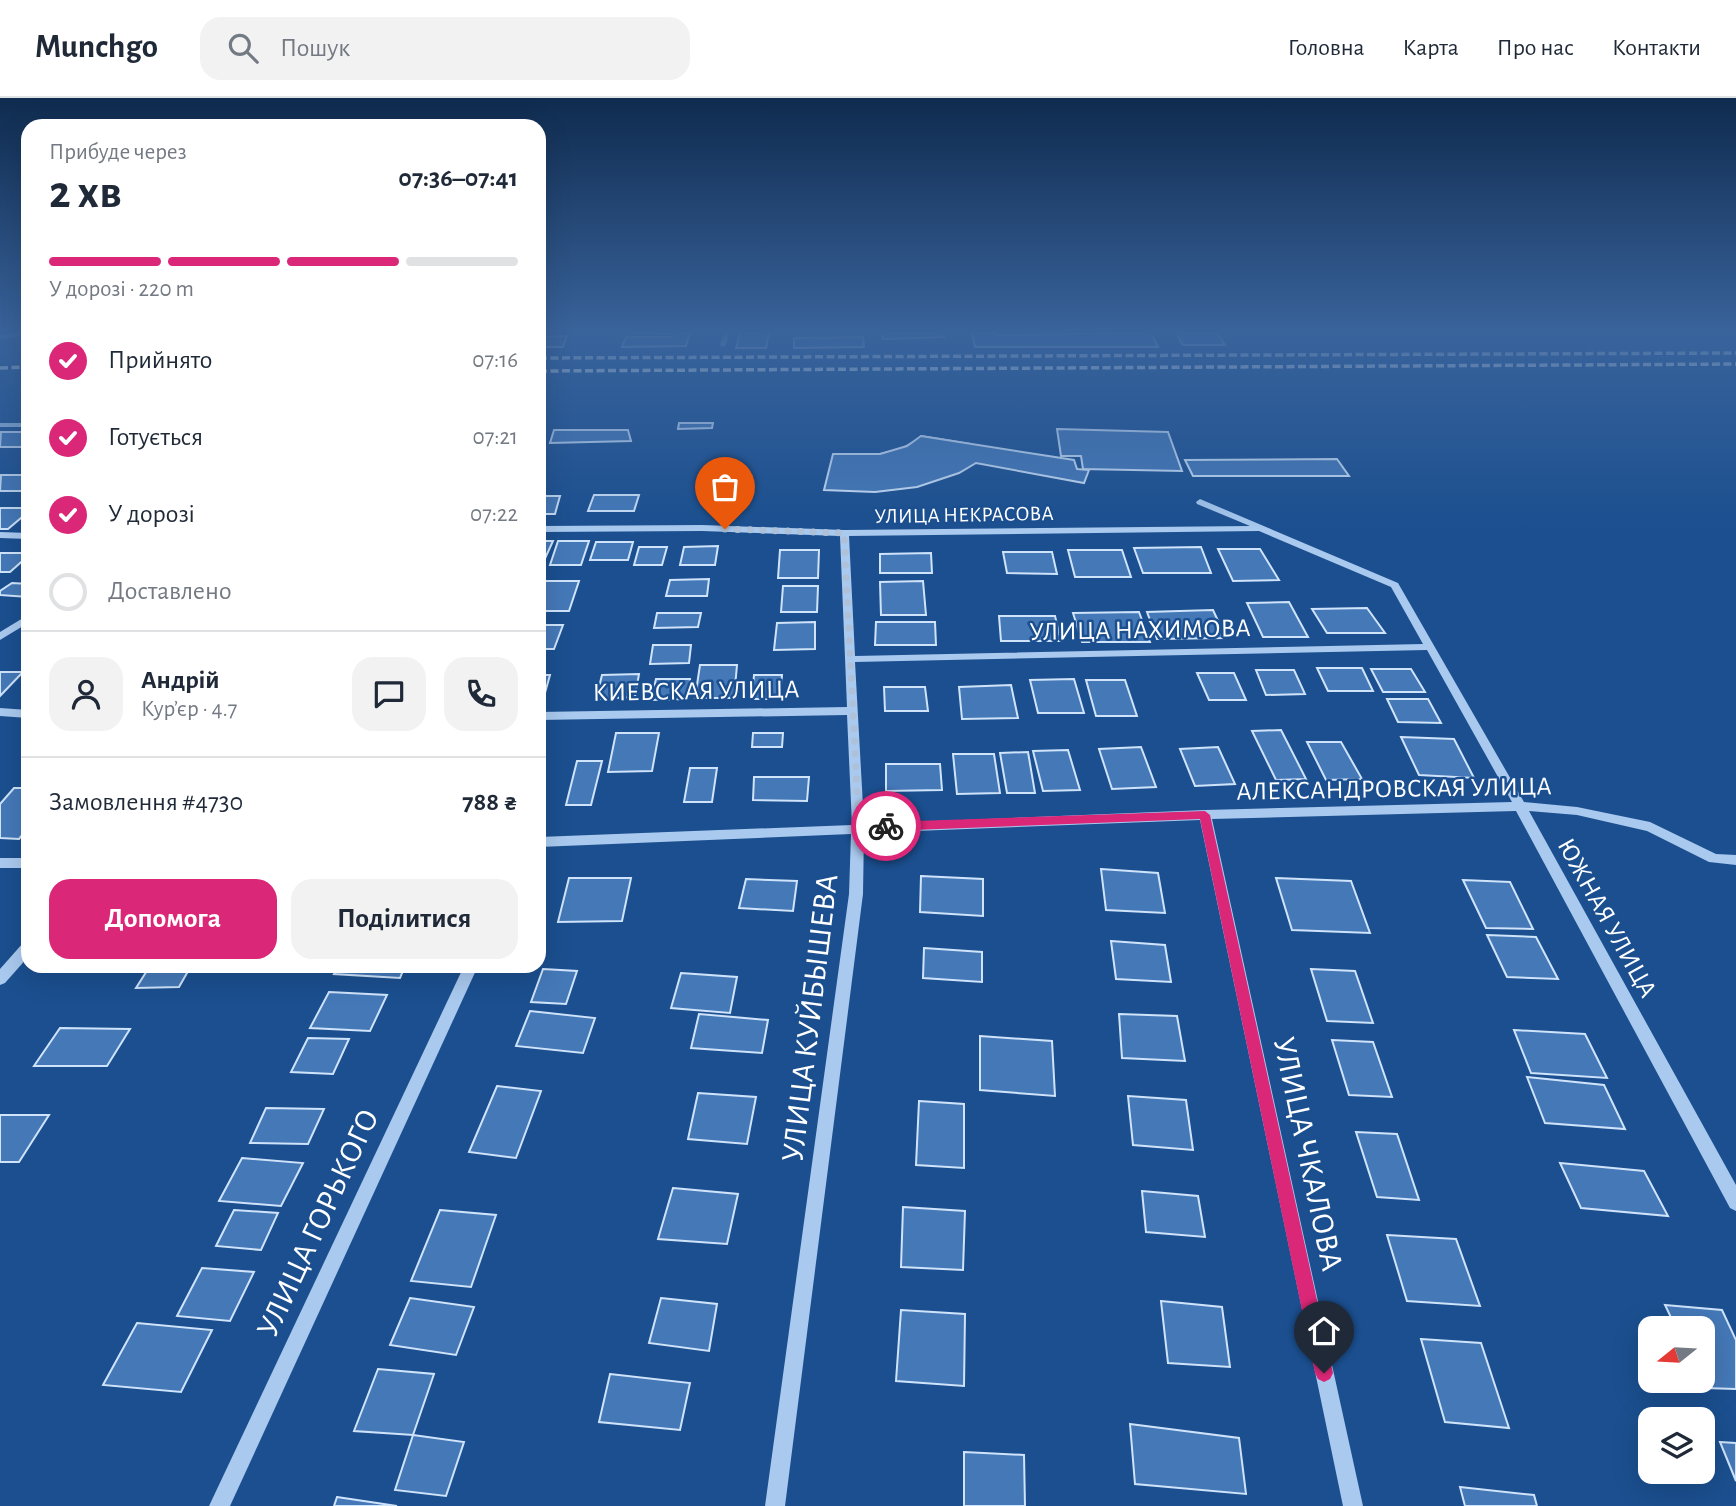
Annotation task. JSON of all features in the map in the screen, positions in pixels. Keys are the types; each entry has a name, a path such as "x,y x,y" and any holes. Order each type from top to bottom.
{"street":[{"path":"0,425 21,425"},
{"name":"ЮЖНАЯ УЛИЦА","path":"1200,502 1395,584 1520,806 1736,1202"},
{"name":"УЛИЦА НЕКРАСОВА","path":"546,529 702,528 844,533 1263,529"},
{"name":"УЛИЦА КУЙБЫШЕВА","path":"775,1506 856,894 859,827 844,533"},
{"path":"0,535 21,536"},
{"path":"0,637 21,623"},
{"name":"УЛИЦА НАХИМОВА","path":"850,659 1430,647"},
{"name":"КИЕВСКАЯ УЛИЦА","path":"546,716 853,711"},
{"path":"0,712 21,714"},
{"name":"АЛЕКСАНДРОВСКАЯ УЛИЦА","path":"546,842 859,827 1520,806 1577,811 1650,827 1714,859 1736,860"},
{"name":"УЛИЦА ЧКАЛОВА","path":"1205,815 1353,1506"},
{"path":"0,863 21,863"},
{"path":"0,979 21,955"},
{"name":"УЛИЦА ГОРЬКОГО","path":"219,1506 468,973"}],"building":[{"path":"679,423 713,423 712,428 678,429"},
{"path":"1057,429 1168,432 1182,471 1083,469 1081,456 1061,456"},
{"path":"554,430 628,430 631,441 550,443"},
{"path":"1,432 21,432 21,447 0,447"},
{"path":"921,436 970,444 955,459 921,474 865,482 849,481 856,455 880,454 901,449"},
{"path":"921,436 1074,460 1077,469 1089,470 1084,483 976,463 959,473 917,487 875,492 824,490 833,454 880,454 907,446"},
{"path":"1337,459 1349,476 1193,476 1185,460"},
{"path":"1,475 21,475 21,491 0,491"},
{"path":"594,495 639,495 634,511 588,511"},
{"path":"546,496 560,496 555,514 546,514"},
{"path":"0,508 21,508 21,518 8,529 0,529"},
{"path":"546,541 553,541 546,556"},
{"path":"558,541 589,541 581,565 550,565"},
{"path":"596,542 633,542 628,560 590,560"},
{"path":"718,546 715,565 680,565 684,547"},
{"path":"639,547 667,547 662,565 634,565"},
{"path":"1201,547 1211,573 1143,573 1134,548"},
{"path":"1218,549 1260,549 1279,580 1233,581"},
{"path":"780,550 819,550 818,578 778,578"},
{"path":"1068,550 1122,550 1131,577 1075,577"},
{"path":"1003,552 1052,552 1057,574 1007,573"},
{"path":"0,553 21,553 21,562 10,572 0,572"},
{"path":"931,553 932,573 880,573 880,554"},
{"path":"709,579 707,596 666,596 670,580"},
{"path":"546,581 579,581 569,611 546,611"},
{"path":"923,581 926,615 881,615 880,582"},
{"path":"12,583 21,584 21,596 0,595 0,591"},
{"path":"783,586 818,586 817,612 781,612"},
{"path":"1289,602 1308,637 1263,637 1247,603"},
{"path":"1367,608 1385,633 1327,633 1312,609"},
{"path":"1213,610 1226,638 1157,639 1147,612"},
{"path":"1139,612 1150,642 1082,642 1073,613"},
{"path":"657,613 701,613 698,627 654,628"},
{"path":"999,616 1055,616 1061,641 1001,641"},
{"path":"815,622 815,649 774,650 777,623"},
{"path":"876,622 935,622 936,645 875,645"},
{"path":"546,625 563,625 554,649 546,649"},
{"path":"653,645 691,645 689,663 650,664"},
{"path":"700,665 737,665 734,698 695,698"},
{"path":"1317,668 1362,668 1373,691 1328,691"},
{"path":"1371,669 1411,669 1425,692 1383,692"},
{"path":"1256,670 1294,670 1305,694 1266,695"},
{"path":"0,672 21,672 21,674 0,696"},
{"path":"1197,673 1234,673 1246,700 1209,700"},
{"path":"639,674 635,697 596,699 602,675"},
{"path":"754,675 782,675 780,699 752,699"},
{"path":"656,679 690,679 688,699 651,700"},
{"path":"1074,679 1084,713 1038,713 1030,680"},
{"path":"1086,680 1125,680 1137,716 1096,716"},
{"path":"1011,685 1018,718 962,719 959,687"},
{"path":"884,687 925,687 928,711 885,711"},
{"path":"1387,699 1428,699 1441,723 1398,722"},
{"path":"1281,730 1306,779 1276,780 1252,731"},
{"path":"616,733 659,733 652,771 608,772"},
{"path":"753,733 783,733 782,747 752,747"},
{"path":"1401,737 1454,739 1474,778 1419,775"},
{"path":"1307,742 1341,742 1362,779 1326,780"},
{"path":"1141,747 1156,787 1112,789 1099,749"},
{"path":"1218,747 1235,784 1195,786 1180,749"},
{"path":"1068,750 1080,790 1043,791 1033,751"},
{"path":"1028,752 1035,793 1007,793 1000,753"},
{"path":"953,754 994,754 1000,793 957,794"},
{"path":"577,761 602,761 591,805 566,805"},
{"path":"886,764 940,764 942,790 886,791"},
{"path":"690,768 717,768 712,802 684,802"},
{"path":"754,777 809,777 807,801 753,800"},
{"path":"14,788 21,788 19,839 0,838 0,804"},
{"path":"1101,869 1158,873 1165,913 1106,910"},
{"path":"921,876 983,879 983,916 920,912"},
{"path":"569,878 631,878 622,921 558,922"},
{"path":"1276,878 1351,881 1370,933 1292,930"},
{"path":"746,879 797,881 793,911 739,908"},
{"path":"1463,880 1510,882 1533,929 1486,928"},
{"path":"1487,935 1536,937 1558,979 1507,977"},
{"path":"1111,941 1165,945 1171,982 1116,979"},
{"path":"924,948 982,952 982,982 923,978"},
{"path":"546,969 577,971 566,1004 531,1002 542,973 546,973"},
{"path":"1311,969 1355,971 1373,1023 1327,1021"},
{"path":"146,973 187,973 179,987 136,988"},
{"path":"335,973 402,973 400,978"},
{"path":"681,973 737,977 730,1013 671,1008"},
{"path":"329,992 387,995 370,1031 310,1028"},
{"path":"530,1011 595,1018 583,1053 516,1046"},
{"path":"699,1014 768,1020 762,1053 691,1048"},
{"path":"1119,1014 1177,1016 1185,1061 1122,1058"},
{"path":"60,1028 130,1029 107,1066 34,1066"},
{"path":"1514,1030 1585,1034 1607,1078 1531,1073"},
{"path":"980,1036 1052,1041 1055,1096 980,1090"},
{"path":"308,1038 349,1039 333,1074 291,1072"},
{"path":"1332,1040 1373,1042 1392,1097 1349,1095"},
{"path":"1527,1077 1604,1085 1625,1129 1545,1123"},
{"path":"497,1086 541,1091 516,1158 469,1152"},
{"path":"698,1093 756,1097 747,1144 688,1139"},
{"path":"1128,1096 1186,1100 1193,1150 1133,1145"},
{"path":"919,1101 964,1104 964,1168 916,1165"},
{"path":"266,1108 324,1109 308,1144 250,1143"},
{"path":"0,1115 49,1115 19,1162 0,1162"},
{"path":"1356,1132 1397,1134 1419,1200 1377,1197"},
{"path":"242,1158 303,1163 281,1206 219,1201"},
{"path":"1560,1163 1644,1171 1668,1216 1581,1208"},
{"path":"673,1188 738,1194 727,1244 658,1239"},
{"path":"1142,1191 1198,1196 1205,1237 1146,1232"},
{"path":"903,1207 965,1211 963,1270 901,1267"},
{"path":"234,1210 278,1213 261,1250 216,1246"},
{"path":"440,1210 496,1215 471,1287 411,1281"},
{"path":"1387,1235 1456,1239 1480,1306 1407,1301"},
{"path":"202,1268 254,1272 230,1321 177,1316"},
{"path":"410,1298 474,1307 456,1355 390,1345"},
{"path":"661,1298 717,1304 709,1351 649,1343"},
{"path":"1161,1301 1222,1307 1230,1367 1168,1363"},
{"path":"1665,1305 1722,1310 1736,1340 1736,1389 1715,1388 1715,1316 1670,1316"},
{"path":"901,1310 965,1314 964,1386 896,1381"},
{"path":"137,1323 212,1330 181,1392 103,1385"},
{"path":"1421,1339 1481,1343 1509,1428 1445,1422"},
{"path":"378,1369 434,1374 413,1435 354,1431"},
{"path":"610,1374 690,1383 680,1430 599,1422"},
{"path":"1130,1424 1239,1438 1246,1494 1135,1484"},
{"path":"413,1435 464,1442 446,1496 395,1490"},
{"path":"1720,1442 1736,1443 1736,1481"},
{"path":"964,1452 1024,1455 1025,1506 964,1506"},
{"path":"1460,1487 1534,1495 1537,1506 1465,1506"},
{"path":"337,1497 397,1506 334,1506"}],"way so far":[{"path":"725,529 844,533 859,827 886,826"}],"route":[{"path":"886,826 1205,815 1324,1373"}]}
